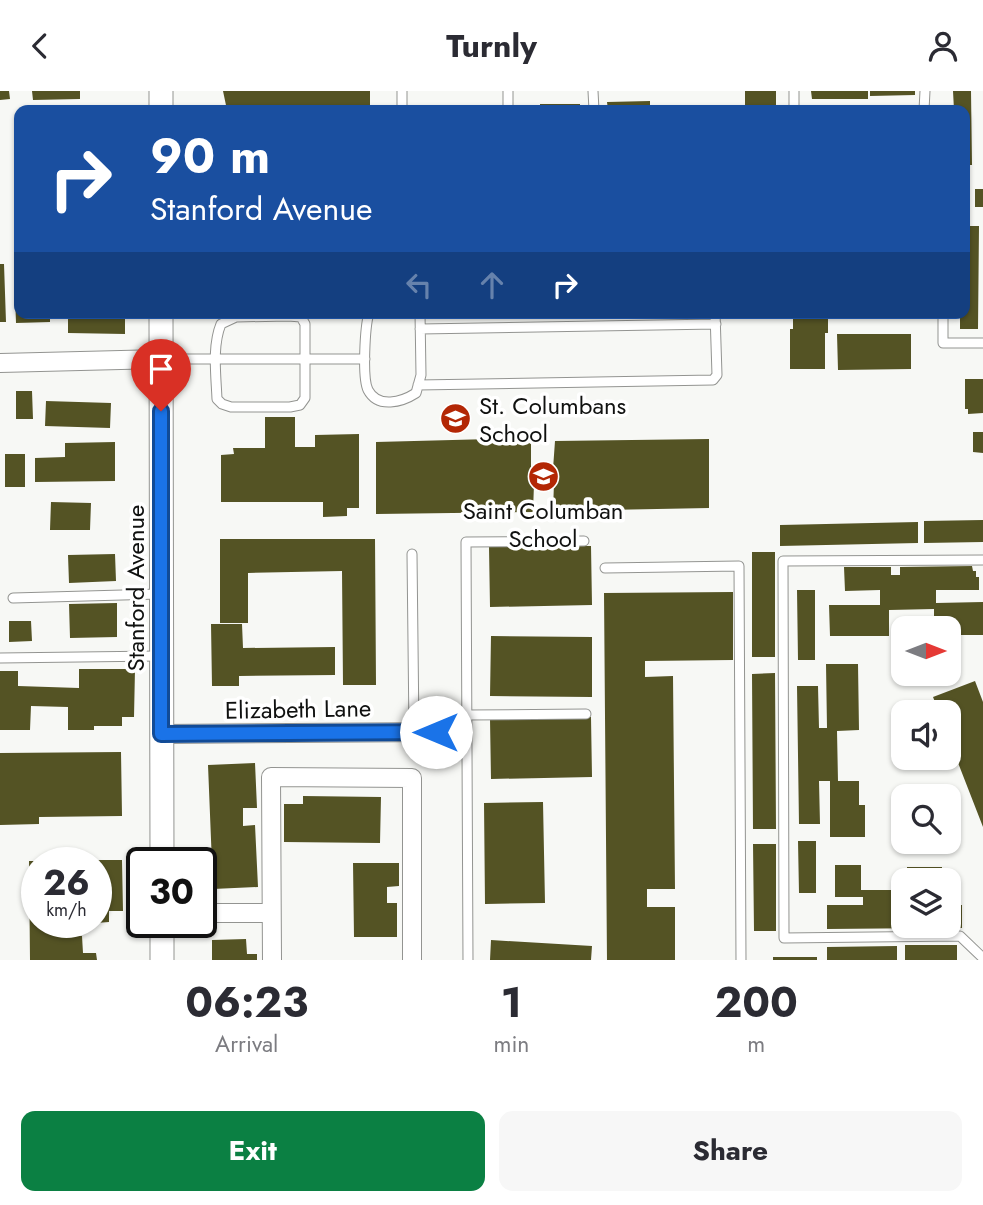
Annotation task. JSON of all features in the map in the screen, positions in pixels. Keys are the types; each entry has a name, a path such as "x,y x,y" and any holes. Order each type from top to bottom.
{"street":[{"name":"Stanford Avenue","path":"161,319 162,847"},
{"path":"0,363 161,359"},
{"name":"Elizabeth Lane","path":"161,734 436,732"},
{"path":"272,960 271,777 412,778 412,960"},
{"path":"217,913 271,913"},
{"path":"162,938 162,960"}],"lane":[{"path":"231,319 222,324 217,334 216,359 217,398 222,404 231,407 300,405 305,398 305,324 301,319"},
{"path":"367,319 366,388 375,398 389,402 404,401 416,393 421,375 420,319"},
{"path":"418,385 713,380 717,375 716,319"},
{"path":"943,319 943,343 983,342"},
{"path":"420,329 716,324"},
{"path":"161,359 365,359"},
{"path":"468,960 466,543 584,541"},
{"path":"412,554 414,732"},
{"path":"983,560 783,561 784,938 960,936 983,958"},
{"path":"605,568 739,566 741,960"},
{"path":"13,597 161,594"},
{"path":"0,658 161,656"},
{"path":"467,716 586,714"}],"building":[{"path":"0,91 9,91 10,99 0,100"},
{"path":"32,91 80,91 80,99 33,100"},
{"path":"223,91 370,91 370,105 226,105"},
{"path":"745,91 776,91 776,105 745,105"},
{"path":"811,91 868,91 868,99 812,99"},
{"path":"870,91 915,91 915,95 870,96"},
{"path":"953,91 971,91 972,165 970,105 954,105"},
{"path":"650,101 650,105 607,105 607,102"},
{"path":"540,104 580,104 580,105"},
{"path":"975,189 983,189 983,207 975,207"},
{"path":"970,226 979,226 978,329 960,329 960,319 970,319"},
{"path":"0,264 4,264 6,322 0,322"},
{"path":"16,319 50,319 50,322 16,323"},
{"path":"68,319 125,319 125,334 68,333"},
{"path":"793,319 828,319 828,333 825,333 825,369 790,369 790,329 793,329"},
{"path":"837,334 911,334 911,369 838,370"},
{"path":"965,379 983,379 983,413 968,414 968,409 965,409"},
{"path":"16,391 32,391 33,419 16,419"},
{"path":"46,401 111,403 110,428 45,426"},
{"path":"265,417 295,417 295,447 315,447 315,435 359,434 359,508 347,508 347,516 323,517 323,502 221,502 221,455 234,454 233,448 265,448"},
{"path":"973,432 983,432 983,453 973,452"},
{"name":"Saint Columban School","path":"531,438 531,470 553,469 555,441 709,439 709,508 553,511 554,483 534,484 533,512 376,514 376,442"},
{"path":"115,442 115,481 35,482 35,458 65,457 65,443"},
{"path":"5,454 25,454 25,487 5,487"},
{"path":"51,502 91,503 90,530 50,530"},
{"path":"983,520 983,542 924,543 924,521"},
{"path":"918,522 918,543 780,546 780,525"},
{"path":"220,539 375,539 376,685 343,685 342,571 248,573 248,623 220,623"},
{"path":"591,546 592,605 490,607 489,547"},
{"path":"752,552 775,552 775,657 752,657"},
{"path":"115,554 116,581 69,583 68,555"},
{"path":"972,566 976,577 979,577 979,590 936,590 936,603 983,602 983,635 961,635 961,616 934,616 934,609 889,610 889,636 830,636 829,605 880,605 880,590 845,591 844,567 891,567 891,575 900,575 900,567"},
{"path":"797,590 815,590 815,660 798,660"},
{"path":"733,592 733,660 645,661 645,677 673,676 675,889 647,889 647,907 675,907 675,960 607,960 604,593"},
{"path":"117,603 117,637 70,638 69,604"},
{"path":"9,621 31,621 32,641 9,642"},
{"path":"211,624 242,624 243,648 335,647 335,675 239,676 239,686 212,686"},
{"path":"491,636 592,637 592,697 490,696"},
{"path":"826,664 858,664 859,730 837,731 838,781 859,781 859,805 865,805 865,837 830,837 830,781 819,781 820,824 799,824 797,686 818,686 819,728 827,728"},
{"path":"79,669 135,669 134,717 122,717 122,726 68,730 68,707 31,706 30,730 0,730 0,671 18,671 18,686 79,688"},
{"path":"775,673 776,829 753,829 752,674"},
{"path":"975,681 983,702 983,827 961,770 961,700 934,700 933,697"},
{"path":"591,717 592,777 491,779 490,719"},
{"path":"121,752 122,816 39,817 39,824 0,825 0,753"},
{"path":"255,763 257,808 243,808 243,826 255,825 258,887 217,889 217,847 211,847 208,765"},
{"path":"303,796 381,797 380,843 284,842 284,804 303,804"},
{"path":"543,802 545,903 485,904 484,803"},
{"path":"798,841 816,841 816,893 799,893"},
{"path":"753,844 776,844 776,931 754,931"},
{"path":"112,860 122,860 123,911 112,911"},
{"path":"353,863 399,863 399,886 387,887 387,903 397,903 397,937 354,937"},
{"path":"835,865 861,865 861,890 891,890 891,928 827,929 827,905 863,905 863,897 835,897"},
{"path":"907,867 942,867 942,868"},
{"path":"30,938 82,938 83,953 96,953 97,960 30,960"},
{"path":"246,939 247,954 257,954 257,960 212,960 212,940"},
{"path":"491,940 592,946 591,960 490,960"},
{"path":"905,945 957,945 957,960 905,960"},
{"path":"897,946 897,960 827,960 827,947"},
{"path":"773,957 817,957 817,960 773,960"}],"place":[{"name":"St. Columbans School","path":"456,419"},
{"name":"Saint Columban School","path":"543,476"}],"route":[{"path":"161,411 161,734 436,732"}]}
